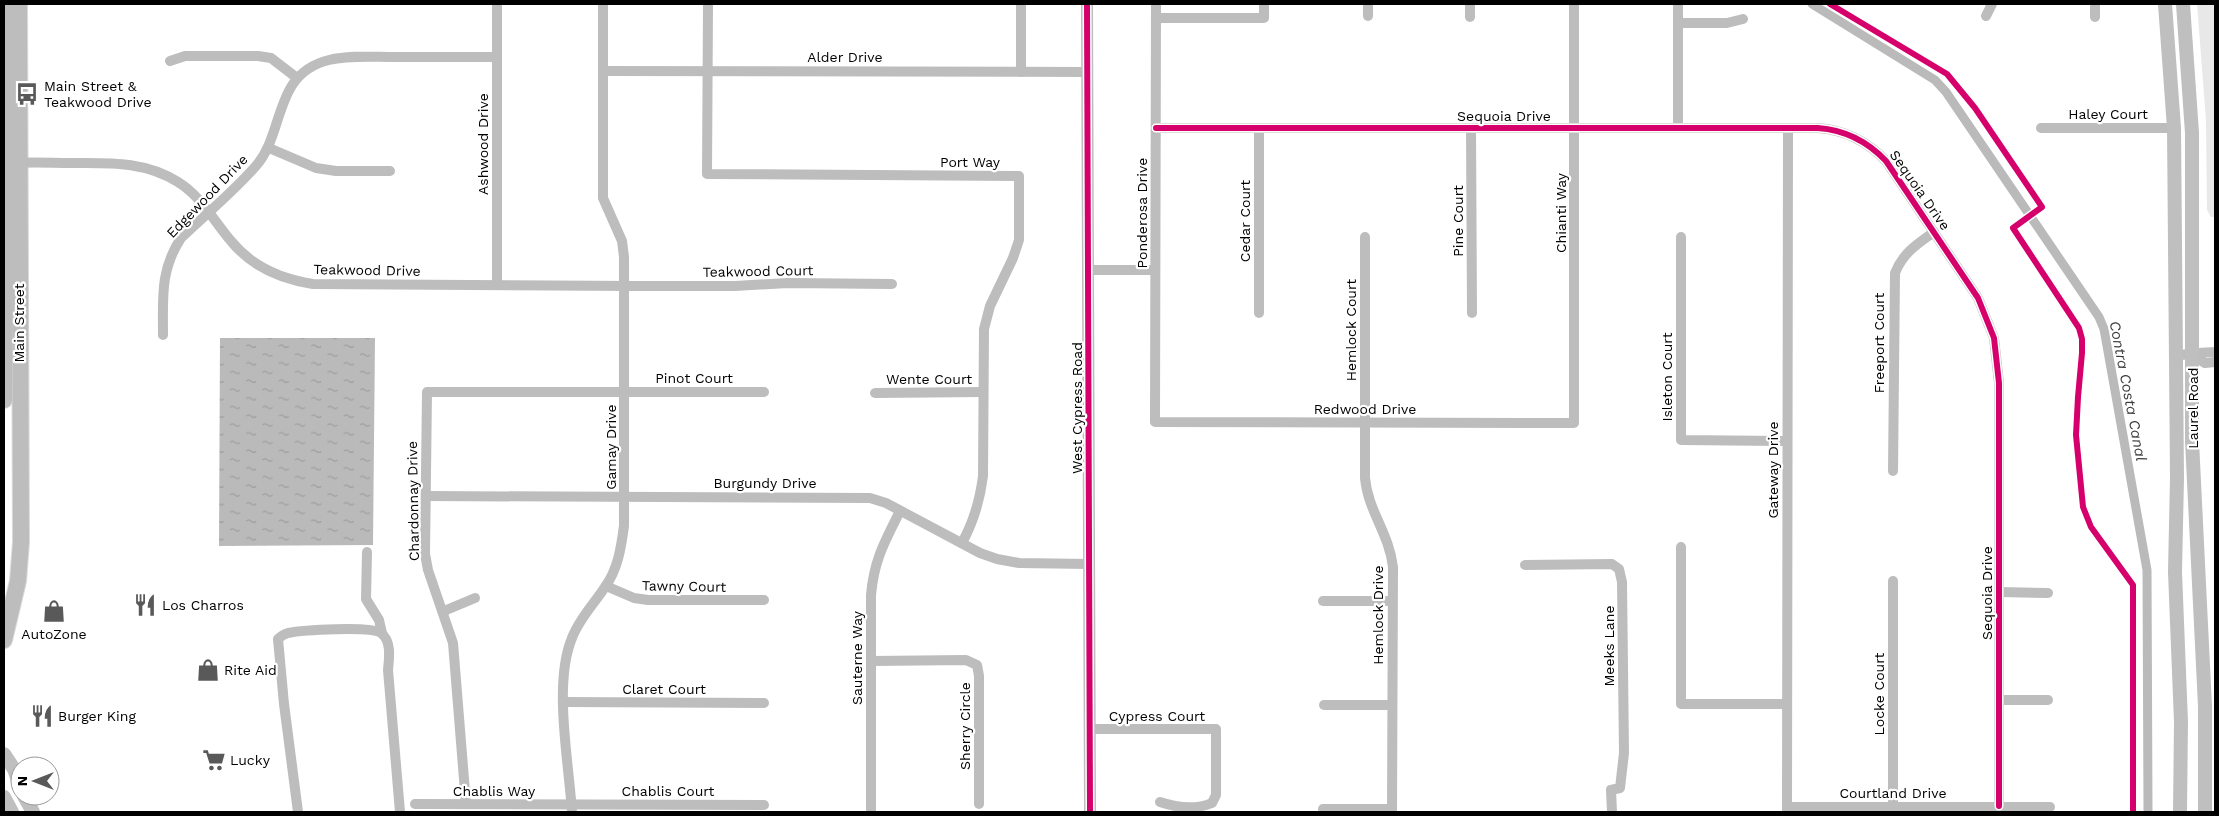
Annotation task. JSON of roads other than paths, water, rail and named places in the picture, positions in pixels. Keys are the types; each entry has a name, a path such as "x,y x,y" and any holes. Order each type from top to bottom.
{"main road":[{"name":"Main Street","path":"4,4 21,542 18,581 4,640"},
{"name":"Main Street","path":"4,400 9,164 19,4"},
{"name":"Laurel Road","path":"2165,4 2174,128 2177,478 2175,572 2181,722 2180,812"},
{"name":"Laurel Road","path":"2183,4 2192,133 2192,441 2204,706 2205,812"},
{"path":"4,797 12,812"}],"street":[{"name":"Ashwood Drive","path":"497,4 497,284"},
{"name":"Gamay Drive","path":"572,808 562,672 572,638 616,568 621,549 625,497 624,257 622,241 604,198 603,4"},
{"path":"708,4 708,71"},
{"path":"1021,4 1021,72"},
{"name":"West Cypress Road","path":"1087,4 1090,812"},
{"name":"Ponderosa Drive","path":"1155,422 1156,4"},
{"path":"1156,18 1264,18 1264,4"},
{"path":"1368,4 1368,16"},
{"path":"1470,4 1470,17"},
{"name":"Chianti Way","path":"1574,4 1574,423"},
{"path":"1678,4 1678,128"},
{"path":"1986,16 1992,4"},
{"path":"2095,17 2096,4"},
{"path":"1678,23 1727,23 1743,19"},
{"path":"170,61 185,56 258,56 271,58 297,78"},
{"name":"Edgewood Drive","path":"163,335 163,282 166,267 181,238 256,167 269,148 284,99 297,78 314,66 337,59 360,57 497,57"},
{"name":"Alder Drive","path":"603,71 1088,72"},
{"name":"Port Way","path":"708,71 707,174 1019,176 1019,240 1010,265 990,306 984,329 983,476 981,494 976,513 962,543"},
{"name":"Sequoia Drive","path":"1156,128 1818,128 1841,131 1871,146 1886,161 1971,286 1988,320 1994,338 1999,383 1999,806"},
{"name":"Cedar Court","path":"1258,313 1259,128"},
{"name":"Pine Court","path":"1471,128 1472,314"},
{"name":"Gateway Drive","path":"1787,810 1788,128"},
{"name":"Haley Court","path":"2041,128 2174,128"},
{"path":"269,148 316,168 336,171 390,171"},
{"name":"Teakwood Drive","path":"9,164 123,163 151,169 177,181 190,190 209,211 231,242 246,257 263,269 279,277 296,282 329,285 497,284 625,286"},
{"name":"Freeport Court","path":"1893,471 1895,273 1899,262 1908,252 1934,232"},
{"name":"Hemlock Court","path":"1365,236 1365,423"},
{"name":"Isleton Court","path":"1681,237 1681,440 1787,441"},
{"path":"1089,270 1155,270"},
{"name":"Teakwood Court","path":"625,286 892,284"},
{"path":"2176,355 2215,352"},
{"path":"2193,355 2204,362 2215,362"},
{"name":"Chardonnay Drive","path":"466,804 454,643 444,610 428,570 425,554 427,392 625,392"},
{"name":"Pinot Court","path":"625,392 764,392"},
{"name":"Wente Court","path":"875,393 983,392"},
{"name":"Redwood Drive","path":"1155,422 1574,423"},
{"name":"Hemlock Drive","path":"1365,423 1366,492 1370,505 1389,543 1393,567 1392,811"},
{"name":"Burgundy Drive","path":"426,496 856,496 886,503 980,553 1007,561 1090,564"},
{"name":"Sauterne Way","path":"871,812 872,576 879,552 900,511"},
{"path":"1681,547 1681,704 1787,704"},
{"path":"367,552 366,599 379,620 389,652 389,678 400,812"},
{"name":"Meeks Lane","path":"1525,565 1612,564 1619,569 1622,582 1624,753 1620,788 1611,790 1612,812"},
{"name":"Locke Court","path":"1893,581 1893,807"},
{"name":"Tawny Court","path":"606,586 634,598 648,600 764,600"},
{"path":"1999,592 2048,593"},
{"path":"444,610 475,598"},
{"path":"1323,601 1392,601"},
{"path":"298,812 284,704 278,639 286,633 314,631 373,630 382,634"},
{"name":"Sherry Circle","path":"871,661 966,660 977,665 979,676 979,804"},
{"path":"1999,700 2048,700"},
{"name":"Claret Court","path":"564,702 764,703"},
{"path":"1324,705 1392,705"},
{"name":"Cypress Court","path":"1090,729 1216,729 1216,795 1212,803 1200,807 1176,807 1160,802"},
{"name":"Chablis Way","path":"415,804 572,808"},
{"name":"Chablis Court","path":"572,808 764,806"},
{"name":"Courtland Drive","path":"1787,810 1893,807 2050,807"},
{"path":"1323,809 1392,811"}],"water":[{"path":"220,338 375,338 373,545 219,546"}],"waterway":[{"name":"Contra Costa Canal","path":"1812,4 1935,80 1946,92 2099,317 2104,329 2147,570 2148,812"}],"place":[{"name":"Main Street & Teakwood Drive","path":"27,94"},
{"name":"Los Charros","path":"145,605"},
{"name":"AutoZone","path":"54,611"},
{"name":"Rite Aid","path":"208,670"},
{"name":"Burger King","path":"42,716"},
{"name":"Lucky","path":"214,760"}]}
